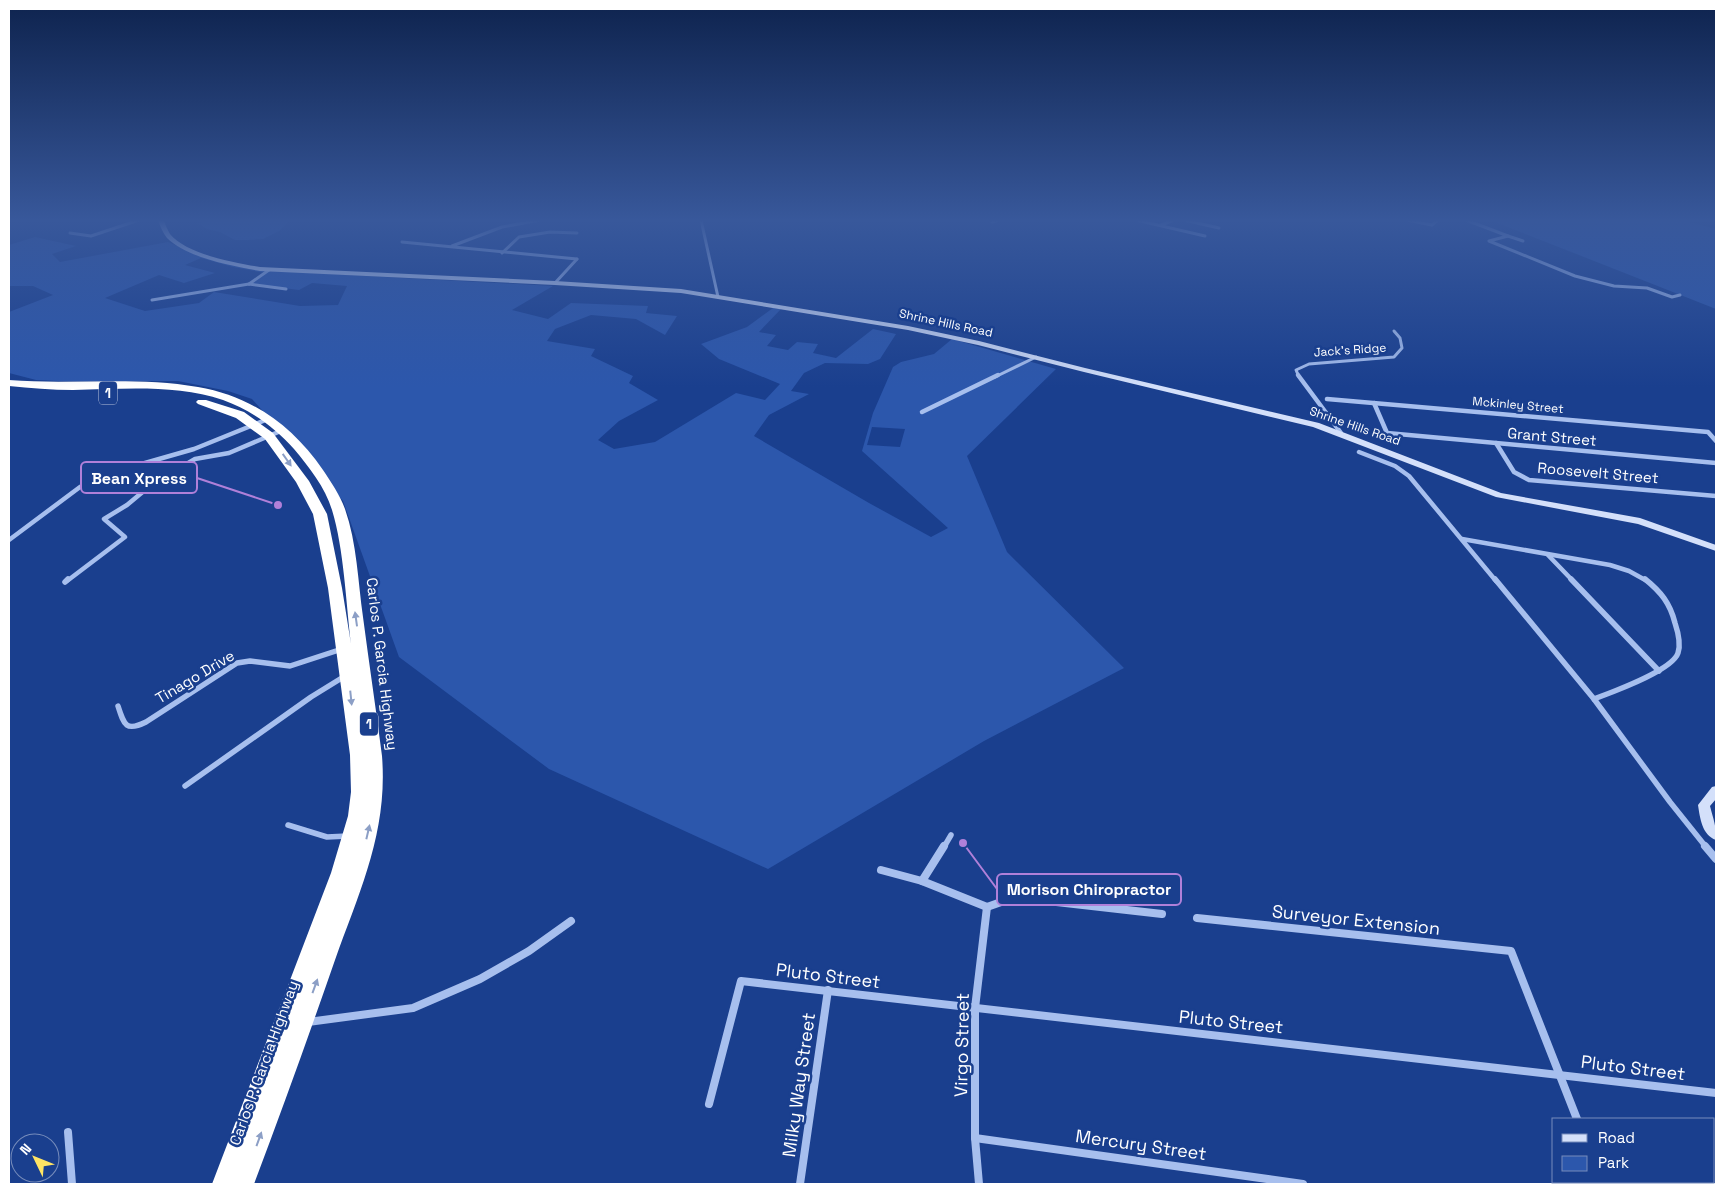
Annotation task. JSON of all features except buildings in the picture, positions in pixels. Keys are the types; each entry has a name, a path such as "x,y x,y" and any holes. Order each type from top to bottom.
{"highway":[{"name":"Carlos P. Garcia Highway","path":"9,383 42,387 125,386 177,388 231,400 254,409 262,421 319,475 338,508 351,646 373,752 374,789 372,814 356,872 294,1023 224,1184"},
{"name":"Carlos P. Garcia Highway","path":"9,392 31,394 115,393 167,395 218,406 262,421"},
{"name":"Carlos P. Garcia Highway","path":"242,1184 294,1023 330,902 353,836 360,792 355,672"}],"street":[{"path":"249,284 261,276"},
{"name":"Shrine Hills Road","path":"394,276 662,289 908,328 979,343 1316,425 1499,495 1640,521 1716,548"},
{"path":"556,283 563,276"},
{"path":"713,276 718,297"},
{"path":"1575,276 1614,286 1647,288 1672,296 1680,295"},
{"path":"152,300 249,284 286,289"},
{"name":"Jack's Ridge","path":"1341,433 1297,374 1296,370 1309,364 1378,360 1394,357 1402,348 1400,338 1394,331"},
{"path":"922,412 1036,357"},
{"name":"Mckinley Street","path":"1327,399 1708,432 1716,441"},
{"name":"Grant Street","path":"1374,403 1387,433 1716,463"},
{"path":"9,540 80,487 94,480 110,473 194,449 262,421"},
{"path":"65,582 125,537 104,519 127,505 151,485 195,459 229,453 276,433"},
{"name":"Roosevelt Street","path":"1496,443 1514,472 1525,479 1716,496"},
{"path":"1359,452 1395,466 1409,476 1594,699 1670,802 1716,859"},
{"path":"1462,538 1616,567 1641,577 1658,588 1669,600 1673,609 1679,646 1678,654 1672,662 1659,671 1594,699"},
{"path":"1548,554 1659,671"},
{"name":"Tinago Drive","path":"118,706 124,724 132,728 146,722 238,663 250,661 290,666 351,646"},
{"path":"185,786 311,697 355,672"},
{"path":"1716,791 1704,804 1708,825 1716,835"},
{"path":"288,825 327,836 353,836"},
{"path":"922,880 951,835"},
{"path":"881,870 922,880 987,907 1004,901 1030,899 1162,914"},
{"name":"Virgo Street","path":"979,1184 975,1138 975,1008 987,907"},
{"name":"Surveyor Extension","path":"1197,918 1511,951 1559,1074"},
{"path":"294,1023 413,1008 480,980 529,951 571,921"},
{"name":"Pluto Street","path":"709,1104 741,981 1716,1093"},
{"name":"Milky Way Street","path":"800,1184 828,990"},
{"path":"1559,1074 1577,1118"},
{"path":"68,1132 72,1184"},
{"name":"Mercury Street","path":"975,1138 1302,1184"}],"green space":[{"path":"9,276 157,276 105,298 145,311 199,303 214,292 300,306 338,305 347,286 312,283 299,290 249,284 261,276 359,276 553,286 512,310 548,319 571,303 648,306 646,313 677,316 665,335 636,319 591,315 555,329 547,341 595,349 591,356 633,376 629,383 658,400 619,421 598,440 614,449 655,442 736,393 765,400 780,384 719,359 701,344 747,327 773,308 781,309 759,332 776,335 767,346 788,350 797,342 818,344 813,353 836,358 873,329 896,334 880,359 868,364 825,363 804,373 791,391 809,394 769,415 754,436 931,537 948,528 862,451 873,413 893,367 901,362 934,354 952,339 1056,369 967,456 1007,552 1124,668 984,741 768,869 549,769 399,657 343,501 252,399 228,391 178,381 36,380 9,373 9,312 53,295 33,286 9,286","holes":["872,427 905,429 900,447 867,445"]},
{"path":"161,276 207,276 184,283"},
{"path":"1631,276 1716,276 1716,309"}],"place":[{"name":"Bean Xpress","path":"278,505"},
{"name":"Morison Chiropractor","path":"963,843"}]}
